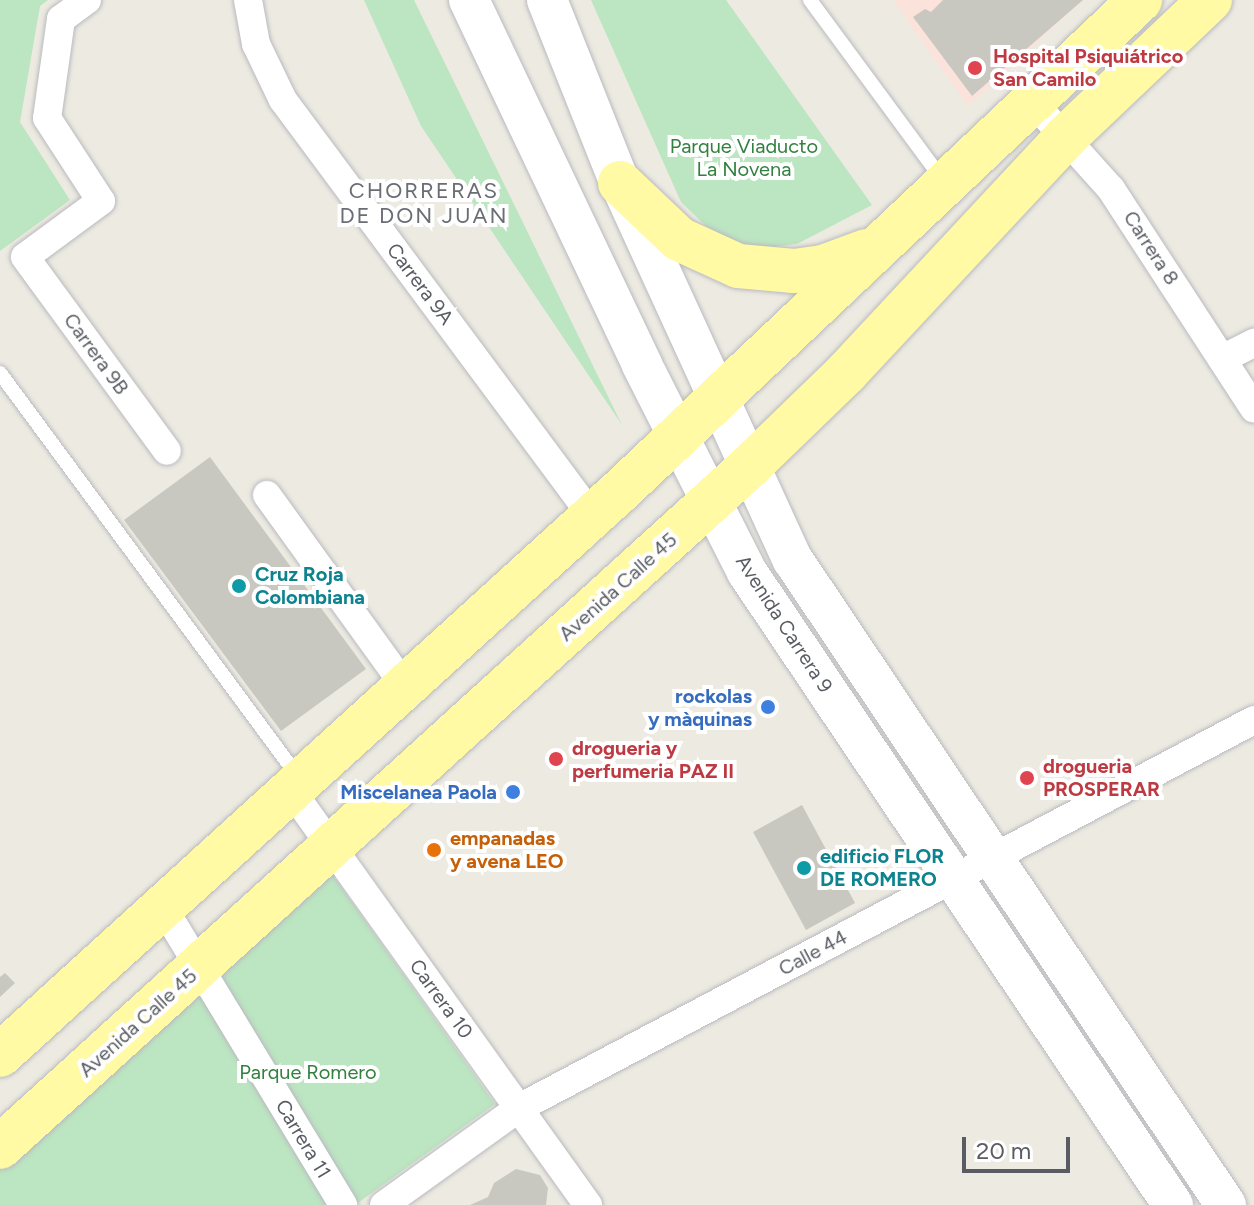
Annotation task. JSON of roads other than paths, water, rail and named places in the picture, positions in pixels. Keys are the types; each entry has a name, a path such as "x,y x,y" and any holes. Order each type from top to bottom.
{"main road":[{"name":"Avenida Carrera 9","path":"469,0 678,437 747,572 1173,1205"},
{"path":"547,0 620,183 793,560 1226,1205"},
{"path":"0,1055 298,789 678,437 875,247 1140,0"},
{"name":"Avenida Calle 45","path":"0,1147 750,466 857,361 1066,137 1210,0"},
{"path":"620,183 679,239 738,266 766,271 823,267 875,247"}],"street":[{"name":"Carrera 9B","path":"87,0 61,19 47,118 101,201 25,257 167,451"},
{"name":"Carrera 9A","path":"248,0 256,44 283,100 592,516"},
{"name":"Carrera 8","path":"1032,101 1120,201 1254,408"},
{"path":"1222,359 1254,343"},
{"path":"267,495 406,688"},
{"name":"Calle 44","path":"384,1205 519,1108 1254,720"},
{"name":"Carrera 10","path":"298,789 332,847 588,1205"},
{"name":"Carrera 11","path":"164,909 343,1205"}],"lane":[{"path":"810,0 945,182"},
{"path":"0,373 298,789"}],"place":[{"name":"Hospital Psiquiátrico San Camilo","path":"975,68"},
{"name":"Cruz Roja Colombiana","path":"239,586"},
{"name":"rockolas y màquinas","path":"768,707"},
{"name":"drogueria y perfumeria PAZ II","path":"556,759"},
{"name":"drogueria PROSPERAR","path":"1027,778"},
{"name":"Miscelanea Paola","path":"513,792"},
{"name":"empanadas y avena LEO","path":"434,850"},
{"name":"edificio FLOR DE ROMERO","path":"804,868"}],"district":[{"name":"CHORRERAS DE DON JUAN","path":"424,202"}],"park label":[{"name":"Parque Viaducto La Novena","path":"744,158"},
{"name":"Parque Romero","path":"308,1072"}]}
